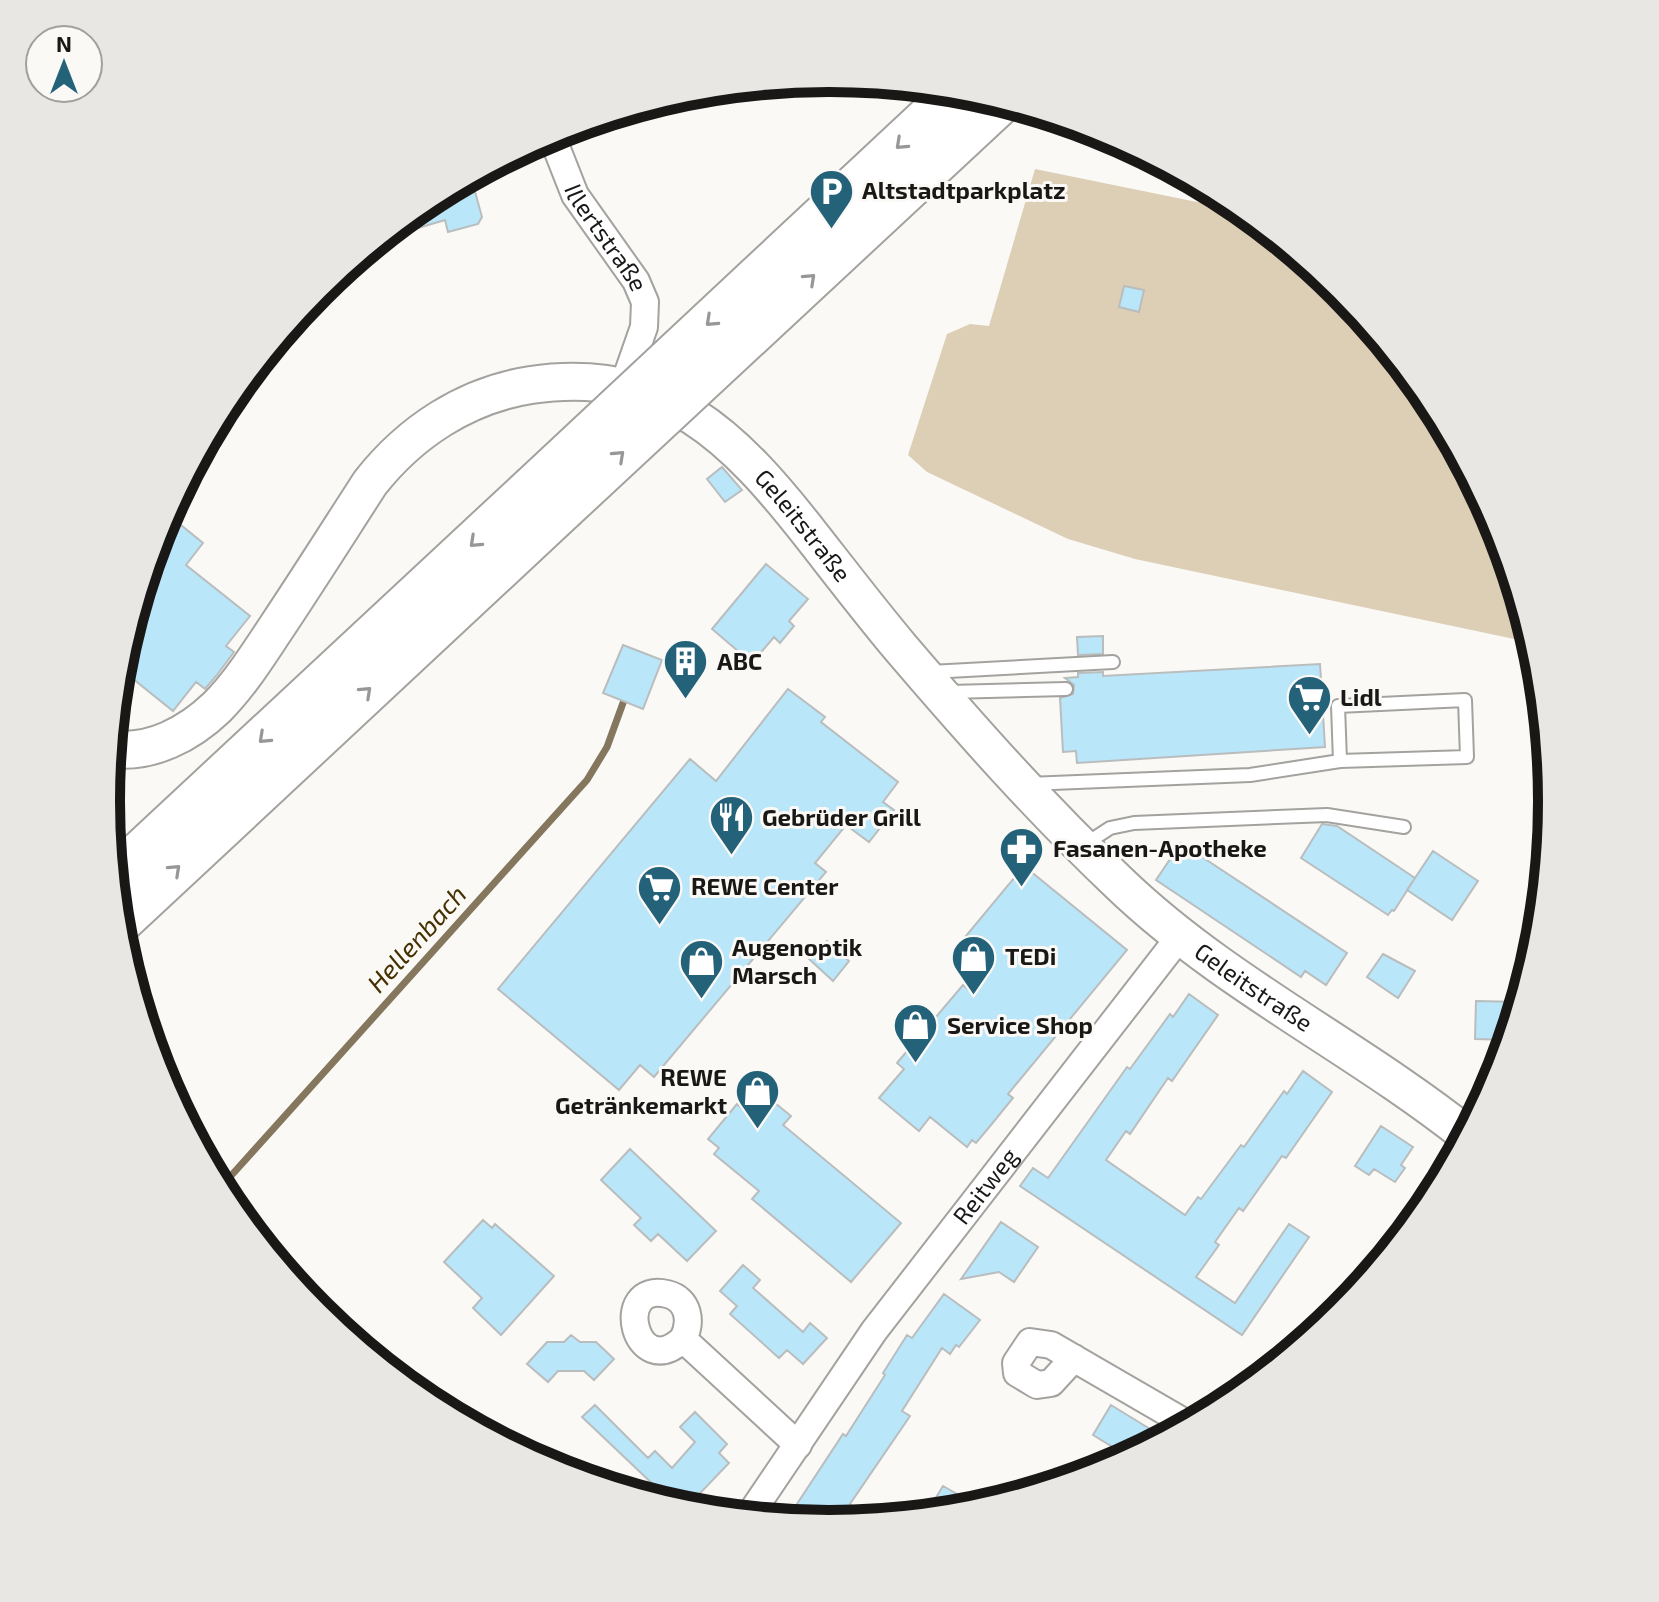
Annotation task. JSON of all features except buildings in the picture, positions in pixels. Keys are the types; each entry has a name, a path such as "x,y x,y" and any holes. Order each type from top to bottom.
{"highway":[{"path":"130,911 947,102"},
{"path":"124,869 990,111"}],"main road":[{"name":"Geleitstraße","path":"123,749 162,743 217,707 244,675 370,483 390,459 420,433 477,400 523,387 566,381 623,387 678,407 733,445 776,490 931,683 1021,784 1132,895 1265,998 1460,1125"}],"street":[{"name":"Illertstraße","path":"556,147 575,195 636,281 645,302 644,327 623,387"},
{"name":"Reitweg","path":"756,1506 874,1331 1181,935"},
{"path":"683,1339 798,1445"},
{"path":"1074,1358 1178,1418"}],"lane":[{"path":"931,683 1113,662"},
{"path":"931,683 1066,689"},
{"path":"1021,784 1250,775 1340,761 1467,757 1465,700 1338,706 1340,761"},
{"path":"1082,847 1110,828 1134,823 1327,815 1404,827"}],"shaded area":[{"path":"1035,169 1214,205 1297,268 1331,300 1392,369 1419,407 1444,447 1485,530 1501,573 1520,640 1135,559 1068,539 927,472 908,455 947,334 970,324 989,326"}],"waterway":[{"name":"Hellenbach","path":"229,1178 587,780 607,747 623,703"}],"place":[{"name":"Altstadtparkplatz","path":"831,230"},
{"name":"ABC","path":"686,701"},
{"name":"Lidl","path":"1309,737"},
{"name":"Gebrüder Grill","path":"731,857"},
{"name":"Fasanen-Apotheke","path":"1022,888"},
{"name":"REWE Center","path":"660,926"},
{"name":"TEDi","path":"974,996"},
{"name":"Augenoptik Marsch","path":"701,1001"},
{"name":"Service Shop","path":"916,1065"},
{"name":"REWE Getränkemarkt","path":"758,1131"}]}
